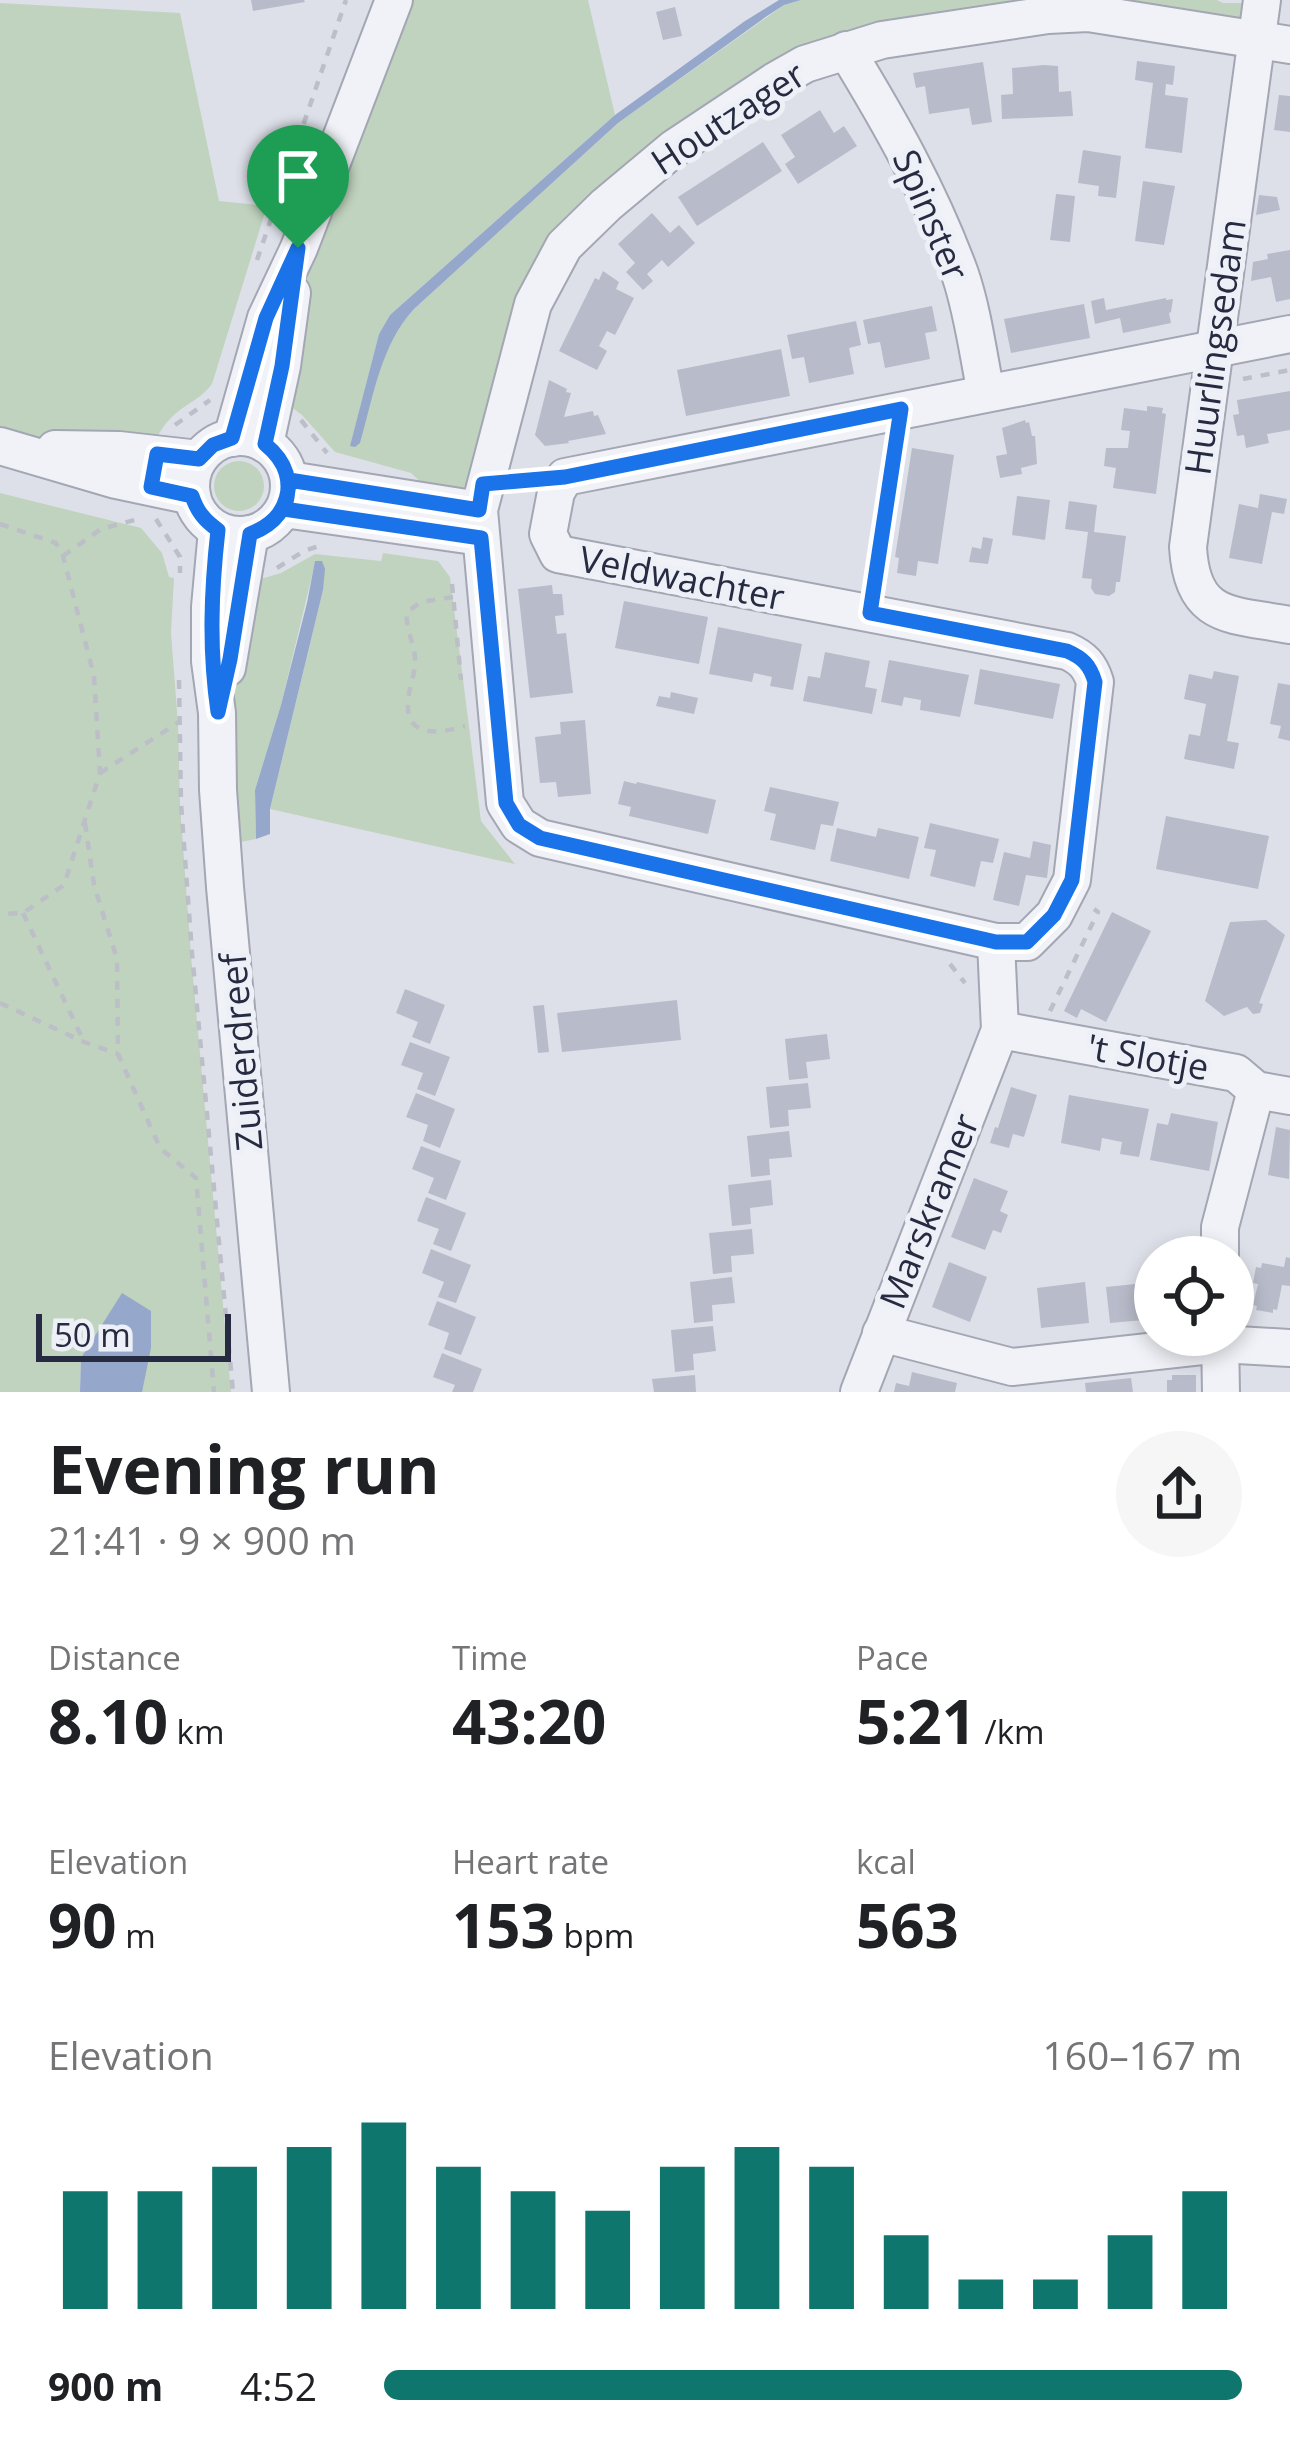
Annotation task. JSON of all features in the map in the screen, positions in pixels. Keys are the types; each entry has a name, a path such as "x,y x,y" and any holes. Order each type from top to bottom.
{"street":[{"path":"249,441 282,366 298,248 394,0"},
{"name":"Huurlingsedam","path":"1262,0 1273,42 1216,349 1188,547 1190,574 1201,598 1222,613 1290,625"},
{"name":"Houtzager","path":"996,942 540,838 519,825 506,803 480,524 483,484 532,304 564,247 606,205 673,149 805,64 903,37 1088,13 1273,42"},
{"name":"Spinster","path":"846,50 894,129 962,279 986,393"},
{"name":"Veldwachter","path":"996,942 1027,942 1054,915 1072,880 1095,682 1081,657 558,554 548,533 556,492 565,477 1290,334"},
{"path":"154,485 199,459 213,445 249,441 277,453 286,495 275,520 234,532 206,521 192,496 199,459"},
{"path":"8,447 116,480 192,496"},
{"path":"286,495 480,524"},
{"name":"Zuiderdreef","path":"234,532 210,607 210,661 218,712 225,887 271,1392"},
{"path":"996,942 1000,1030"},
{"name":"'t Slotje","path":"1000,1030 1236,1073 1273,1093"},
{"name":"Marskramer","path":"859,1392 1000,1030"},
{"path":"1220,1236 1273,1093"},
{"path":"881,1333 1012,1366 1134,1351"},
{"path":"1254,1344 1290,1348"},
{"path":"1220,1356 1221,1392"}],"path":[{"path":"257,259 346,0"},
{"path":"1211,385 1290,370"},
{"path":"64,556 154,485 172,427 217,396"},
{"path":"870,613 901,409"},
{"path":"154,485 180,557"},
{"path":"0,524 56,543 64,556 94,676 100,773 64,884 22,913 0,914"},
{"path":"453,597 421,602 407,612 416,671 407,709 419,729 445,731 465,726"},
{"name":"Zuiderdreef","path":"100,773 179,722 190,932 232,1392"},
{"path":"85,824 94,885 117,959 118,1054 160,1148 196,1178 214,1392"},
{"path":"1038,1038 1098,912 1066,895"},
{"path":"22,913 84,1042"},
{"path":"0,1003 118,1054"}],"green space":[{"path":"411,0 588,0 615,115 390,315 379,334 351,443 399,324 618,123 784,5 801,0 1256,3 1250,19 896,28 581,212 471,481 455,494 429,490 411,473 335,452 283,401 305,278"},
{"path":"0,3 180,13 219,201 267,206 212,384 170,419 152,446 0,435"},
{"path":"239,461 256,469 264,486 256,503 239,511 222,503 214,486 222,469"},
{"path":"0,493 141,528 162,553 169,577 174,578 171,633 180,805 231,1392 141,1392 81,1358 80,1392 0,1392"},
{"path":"383,553 438,561 450,577 481,821 515,864 270,809 323,590 315,563 255,790 256,839 235,843 232,716 251,582 281,573 315,554 381,561"}],"water":[{"path":"779,0 801,0 767,16 618,123 414,309 386,355 360,443 350,446 379,334 390,315 615,115"},
{"path":"315,561 322,561 325,569 323,590 270,809 270,834 256,839 255,790 281,705"},
{"path":"122,1293 151,1311 151,1348 142,1392 80,1392 81,1358"}],"building":[{"path":"251,0 304,0 305,2 253,11"},
{"path":"675,7 682,36 663,40 656,12"},
{"path":"1137,61 1175,66 1173,85 1166,84 1165,95 1188,98 1182,153 1145,148 1153,83 1135,80"},
{"path":"983,62 992,122 972,125 969,108 929,114 925,86 916,88 913,73"},
{"path":"1058,66 1059,92 1071,91 1073,116 1002,119 1001,95 1013,94 1012,68"},
{"path":"1279,95 1290,96 1290,132 1274,130"},
{"path":"820,110 834,133 844,126 857,146 798,184 785,164 795,157 781,135"},
{"path":"763,142 782,171 697,226 678,197"},
{"path":"1083,150 1121,156 1116,198 1098,196 1099,186 1078,183"},
{"path":"1143,181 1175,186 1164,245 1135,241"},
{"path":"1056,194 1075,196 1070,242 1050,240"},
{"path":"1259,195 1277,197 1280,210 1256,215"},
{"path":"652,213 670,233 679,225 695,243 668,267 662,260 647,274 653,281 643,290 626,272 635,263 618,244"},
{"path":"1290,250 1290,299 1276,302 1271,277 1251,281 1253,262"},
{"path":"603,271 619,282 616,289 634,298 615,335 607,331 599,346 607,351 597,370 559,351 595,278 599,280"},
{"path":"1104,298 1106,310 1173,299 1171,323 1123,333 1120,318 1095,324 1091,301"},
{"path":"1084,304 1090,338 1011,353 1004,319"},
{"path":"932,306 937,331 925,333 930,359 885,368 880,342 868,344 863,320"},
{"path":"856,321 861,345 849,348 854,374 809,383 804,357 792,359 787,335"},
{"path":"781,349 790,396 686,416 677,370"},
{"path":"549,380 571,393 564,417 593,411 606,434 545,446 535,435"},
{"path":"1290,391 1290,430 1267,434 1269,443 1246,448 1244,435 1237,436 1233,415 1239,414 1237,400"},
{"path":"1147,406 1163,408 1166,414 1156,494 1113,488 1116,468 1104,466 1106,448 1128,448 1130,431 1121,430 1124,408 1147,411"},
{"path":"1025,420 1035,436 1037,464 1021,468 1022,474 1000,478 996,456 1007,454 1002,428"},
{"path":"912,448 954,455 938,564 918,561 916,576 897,573 899,558 895,557"},
{"path":"1260,494 1287,499 1284,514 1272,512 1262,564 1229,558 1239,504 1258,508"},
{"path":"1017,496 1050,500 1045,540 1012,535"},
{"path":"1069,501 1097,505 1094,532 1126,536 1120,582 1109,596 1095,594 1092,579 1082,578 1088,532 1065,529"},
{"path":"983,537 993,539 988,564 969,562 972,547 981,549"},
{"path":"552,585 553,594 562,594 564,615 555,616 557,634 566,633 573,693 530,698 518,589"},
{"path":"624,601 708,617 699,664 615,648"},
{"path":"718,627 802,644 793,690 770,686 772,677 754,673 752,682 709,674"},
{"path":"825,652 870,661 865,687 877,689 872,714 803,701 808,676 820,678"},
{"path":"889,660 969,675 960,717 920,710 921,700 904,697 902,706 881,702"},
{"path":"980,669 1060,684 1053,719 974,704"},
{"path":"1214,671 1239,676 1227,741 1239,743 1234,769 1184,759 1189,734 1200,736 1206,704 1184,699 1189,674 1212,679"},
{"path":"1278,683 1290,685 1290,741 1278,738 1281,726 1270,724"},
{"path":"671,692 698,698 694,714 656,706 659,696 670,698"},
{"path":"585,720 591,794 558,797 556,782 540,783 535,737 561,734 560,722"},
{"path":"624,781 716,800 708,834 629,816 631,807 618,804"},
{"path":"770,787 839,802 833,826 821,824 815,850 770,840 776,814 764,811"},
{"path":"1166,816 1269,836 1258,889 1156,869"},
{"path":"930,823 999,839 993,863 981,861 975,887 930,876 936,850 924,848"},
{"path":"837,828 876,837 878,828 919,837 909,879 830,861"},
{"path":"1033,841 1051,845 1047,878 1026,875 1019,906 993,900 1004,852 1030,858"},
{"path":"1112,912 1151,931 1106,1022 1081,1009 1077,1018 1064,1011"},
{"path":"1266,920 1285,935 1259,1003 1263,1004 1260,1013 1253,1014 1247,1007 1224,1016 1205,1001 1230,922"},
{"path":"405,989 445,1005 430,1044 412,1037 418,1022 396,1013"},
{"path":"677,1000 681,1040 562,1052 557,1013"},
{"path":"544,1005 549,1052 538,1053 533,1006"},
{"path":"827,1034 830,1059 806,1062 808,1078 789,1080 785,1039"},
{"path":"410,1042 450,1057 435,1096 417,1089 423,1073 401,1065"},
{"path":"808,1083 811,1108 788,1110 789,1126 770,1128 766,1087"},
{"path":"1011,1087 1037,1095 1024,1137 1013,1134 1009,1148 990,1143"},
{"path":"416,1093 455,1109 440,1148 423,1141 428,1125 406,1117"},
{"path":"1069,1095 1149,1109 1139,1157 1120,1154 1122,1142 1102,1138 1100,1151 1061,1143"},
{"path":"1171,1113 1218,1122 1209,1171 1150,1160 1157,1123 1168,1125"},
{"path":"1276,1127 1290,1130 1289,1179 1268,1175"},
{"path":"789,1131 792,1157 769,1159 770,1175 751,1177 747,1136"},
{"path":"421,1146 461,1161 446,1200 428,1193 434,1178 412,1169"},
{"path":"974,1178 1008,1191 1000,1211 1008,1215 1001,1233 993,1230 985,1250 951,1237"},
{"path":"771,1180 773,1205 750,1208 751,1224 732,1226 728,1185"},
{"path":"426,1197 466,1213 451,1251 433,1244 439,1229 417,1221"},
{"path":"752,1229 754,1254 731,1256 732,1272 713,1274 709,1233"},
{"path":"431,1249 471,1265 456,1303 438,1297 444,1282 422,1273"},
{"path":"1286,1257 1290,1258 1290,1286 1282,1285 1277,1310 1256,1310 1256,1267 1261,1268 1262,1263 1284,1267"},
{"path":"949,1262 987,1277 970,1322 932,1307"},
{"path":"732,1277 735,1303 712,1305 713,1321 694,1323 690,1282"},
{"path":"1085,1282 1089,1323 1041,1328 1037,1288"},
{"path":"1134,1284 1134,1321 1110,1323 1106,1287"},
{"path":"437,1301 476,1317 461,1355 444,1349 449,1333 428,1325"},
{"path":"713,1326 716,1351 693,1354 694,1370 675,1372 671,1330"},
{"path":"442,1353 482,1369 473,1392 452,1392 455,1385 433,1377"},
{"path":"912,1372 957,1383 955,1392 894,1392 896,1383 909,1386"},
{"path":"695,1375 696,1392 654,1392 652,1379"},
{"path":"1172,1375 1196,1375 1196,1392 1167,1392"},
{"path":"1131,1378 1133,1392 1086,1392 1085,1383"}],"route":[{"path":"298,248 266,318 232,438 213,445 199,459 157,454 152,471 151,487 192,496 197,510 218,530 210,607 210,661 218,712 250,534 264,529 284,509 289,480 479,510 483,484 565,477 901,409 870,613 1067,651 1081,657 1095,682 1072,880 1054,915 1027,942 996,942 540,838 519,825 506,803 481,538 284,509 288,495 289,480 285,466 265,444 282,366 298,248"}]}
